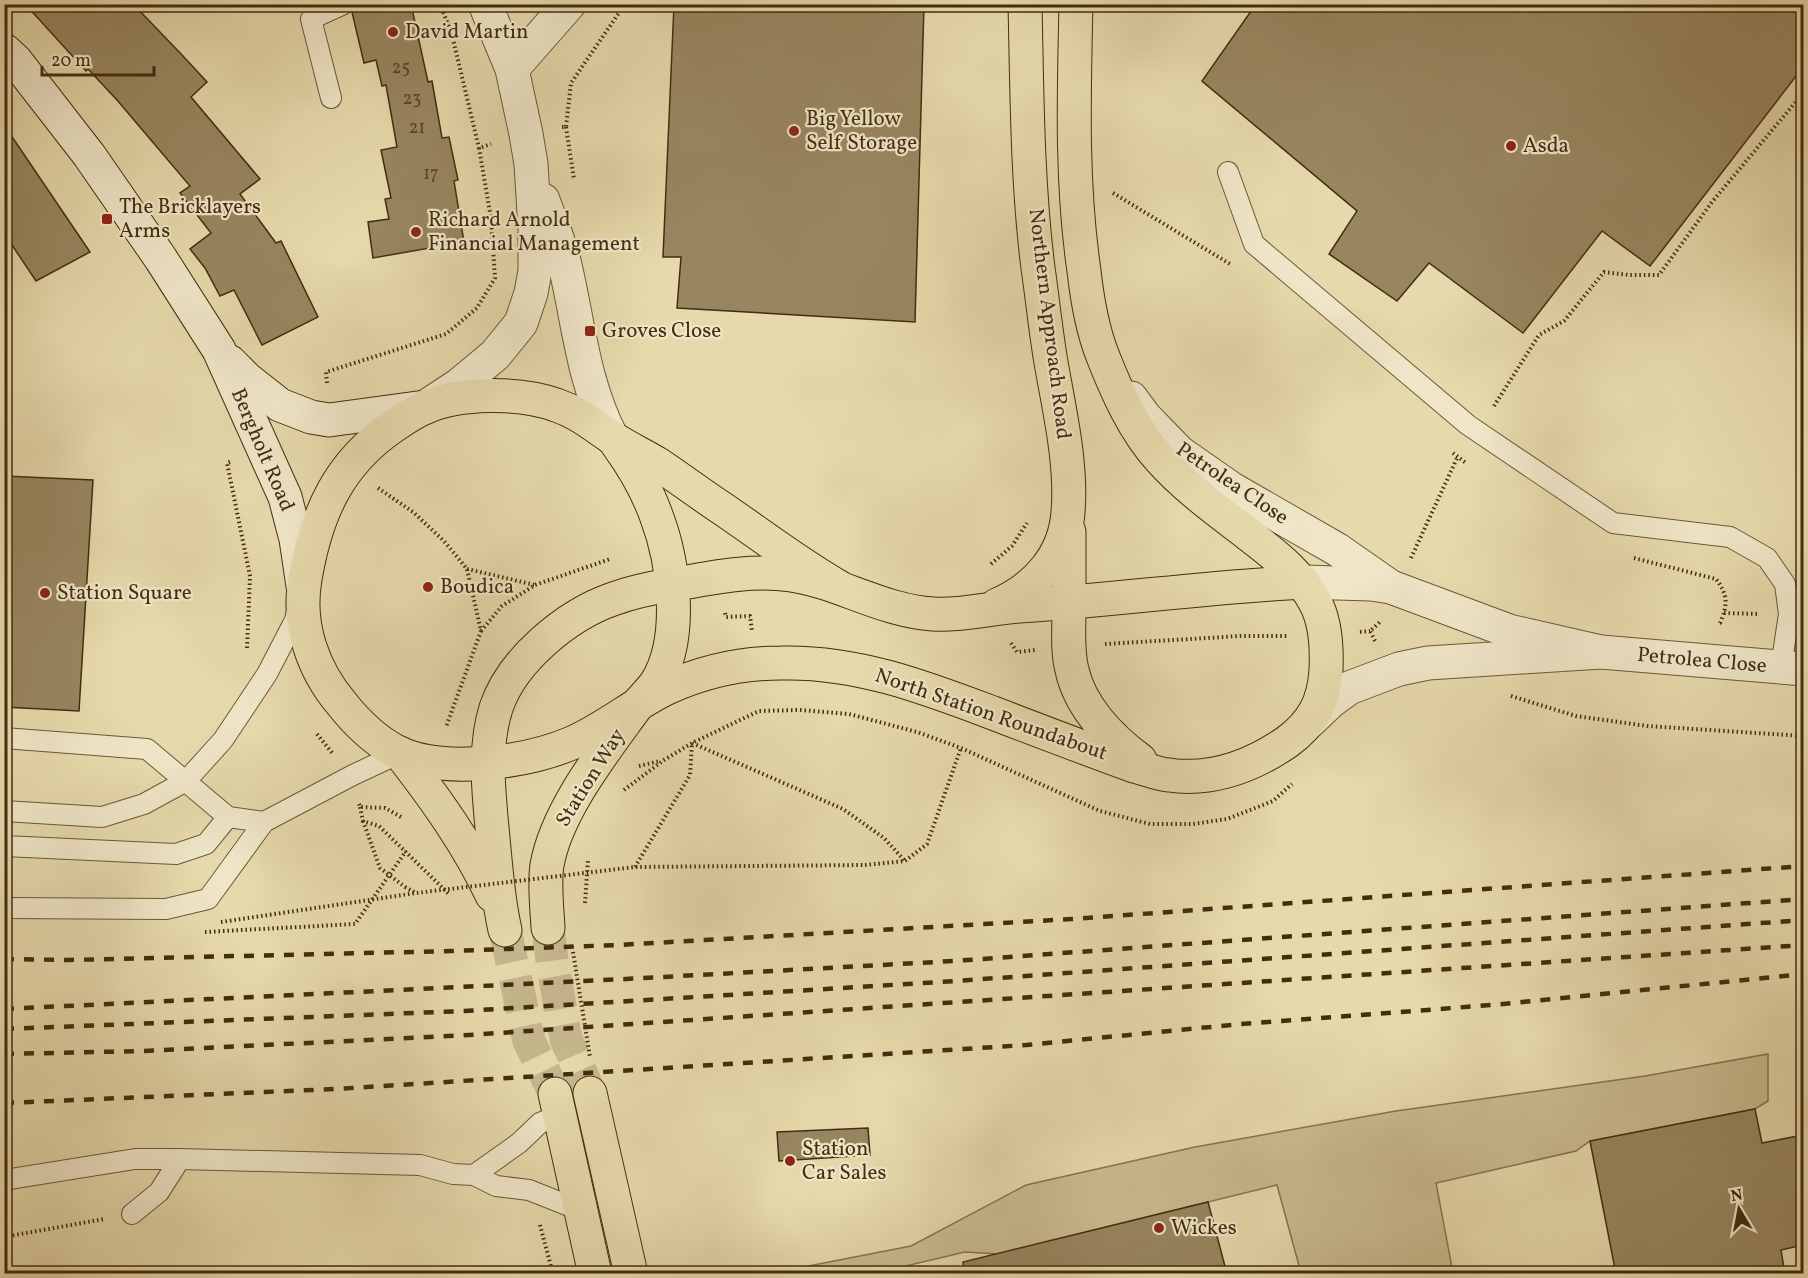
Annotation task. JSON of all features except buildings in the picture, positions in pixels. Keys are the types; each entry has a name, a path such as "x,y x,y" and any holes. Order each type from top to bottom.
{"main road":[{"name":"Northern Approach Road","path":"990,608 1012,599 1032,585 1049,564 1061,543 1068,513 1068,478 1062,424 1050,357 1038,264 1027,100 1026,4"},
{"name":"Northern Approach Road","path":"1076,4 1074,168 1077,223 1087,297 1101,351 1136,426 1159,458 1192,490 1278,558 1303,582 1315,603 1323,622 1325,636 1325,680 1321,700 1310,722"},
{"name":"North Station Roundabout","path":"839,587 807,568 657,464 612,438 585,417 555,404 521,397 461,399 425,407 379,436 348,467 322,512 310,547 303,588 308,645 319,673 331,691 358,724 400,753 424,760 447,764 517,760 571,743 669,687 699,676 761,663 785,662 861,670 922,686 1134,766 1168,775"},
{"name":"North Station Roundabout","path":"612,438 641,481 654,510 665,543 671,585 673,615 665,662 656,683 639,703"},
{"path":"1068,513 1069,646 1072,671 1083,699 1119,744 1141,761 1168,775 1194,776 1222,773 1245,766 1270,753 1310,722"},
{"name":"North Station Roundabout","path":"488,763 491,731 497,706 508,683 539,646 578,616 610,600 640,590 714,577 755,574 790,575 839,587 905,610 933,614 990,608"},
{"path":"990,608 1303,582"},
{"name":"Station Way","path":"560,934 547,866 555,833 582,784 639,703"},
{"path":"400,753 455,828 480,869 503,921 490,810 488,763"},
{"path":"591,1080 631,1274"},
{"path":"557,1105 595,1274"}],"street":[{"path":"425,407 459,385 495,355 520,323 531,293 535,271 535,229 528,149 512,69 485,4"},
{"path":"512,69 569,4"},
{"name":"Bergholt Road","path":"4,50 16,61 89,154 161,259 219,350 285,497 296,539 303,588"},
{"path":"528,149 564,259 589,384 598,412 612,438"},
{"name":"Bergholt Road","path":"219,350 247,379 280,405 296,412 329,420 425,407"},
{"name":"Petrolea Close","path":"1101,351 1119,383 1145,417 1179,452 1232,489 1338,550 1400,575 1509,631 1601,652 1792,668"},
{"name":"Petrolea Close","path":"1303,582 1371,584 1400,575"},
{"name":"Petrolea Close","path":"1310,722 1331,701 1349,688 1386,674 1428,663 1601,652"}],"lane":[{"path":"331,98 311,19 344,4"},
{"path":"1228,172 1254,244 1468,425 1613,523 1730,537 1767,558 1785,584 1792,668"},
{"path":"4,811 102,817 144,804 186,781 223,740 267,675 295,620 303,588"},
{"path":"4,738 147,749 228,817 264,822"},
{"path":"4,908 166,909 208,898 264,822 400,753"},
{"path":"4,846 176,854 206,844 228,817"},
{"path":"474,1175 519,1143 557,1105"},
{"path":"132,1214 159,1192 180,1159"},
{"path":"4,1180 115,1162 180,1159 420,1165 453,1174 474,1175 496,1186 530,1190 582,1211"}],"path":[{"path":"329,420 326,372 446,334 477,308 495,278 491,218 479,148 452,35 440,4"},
{"path":"479,148 528,149 566,127 571,83 625,4"},
{"path":"1489,414 1539,335 1564,321 1604,272 1659,275 1712,202 1803,92"},
{"path":"1109,189 1236,268"},
{"path":"1448,449 1475,468"},
{"path":"1030,516 1012,546 994,563 974,573 990,608 1017,652 1069,646 1241,636 1325,636 1370,631 1387,616 1400,575 1457,457"},
{"path":"348,467 413,512 444,542 467,569 536,585 502,606 481,631"},
{"path":"1629,556 1716,579 1725,590 1726,608 1720,623 1709,626"},
{"path":"1370,631 1386,674"},
{"path":"623,791 664,760 692,743 759,711"},
{"path":"635,867 690,775 692,743"},
{"path":"692,743 843,809 884,838 905,861"},
{"path":"221,922 416,893 635,867 865,865 905,861 927,844 961,748"},
{"path":"360,807 380,868 416,893"},
{"path":"363,821 379,826 453,898"},
{"path":"585,905 588,859"},
{"path":"569,876 570,866"},
{"path":"560,934 591,1080"},
{"path":"4,1237 132,1214"},
{"path":"537,1215 553,1274"}],"shaded area":[{"path":"1768,1054 1768,1101 1755,1109 1590,1141 1576,1151 1436,1183 1453,1273 1301,1273 1277,1185 997,1254 965,1252 876,1273 757,1274 757,1272 788,1270 911,1246 1026,1185 1195,1147 1396,1111 1645,1076"}],"tunnel":[{"path":"548,928 566,1039 590,1093"},
{"path":"505,930 529,1041 555,1094"}],"railway":[{"path":"4,959 68,960 618,945 1072,919 1804,866"},
{"path":"4,1009 954,961 1804,899"},
{"path":"4,1029 464,1011 630,1001 956,981 1804,920"},
{"path":"4,1054 144,1051 469,1035 1804,945"},
{"path":"4,1103 336,1089 1026,1045 1241,1024 1492,1005 1804,974"}],"place":[{"name":"David Martin","path":"393,32"},
{"name":"Big Yellow Self Storage","path":"794,131"},
{"name":"Asda","path":"1511,146"},
{"name":"The Bricklayers Arms","path":"107,219"},
{"name":"Richard Arnold Financial Management","path":"416,232"},
{"name":"Groves Close","path":"590,331"},
{"name":"Boudica","path":"428,587"},
{"name":"Station Square","path":"45,593"},
{"name":"Station Car Sales","path":"790,1161"},
{"name":"Wickes","path":"1159,1228"}]}
